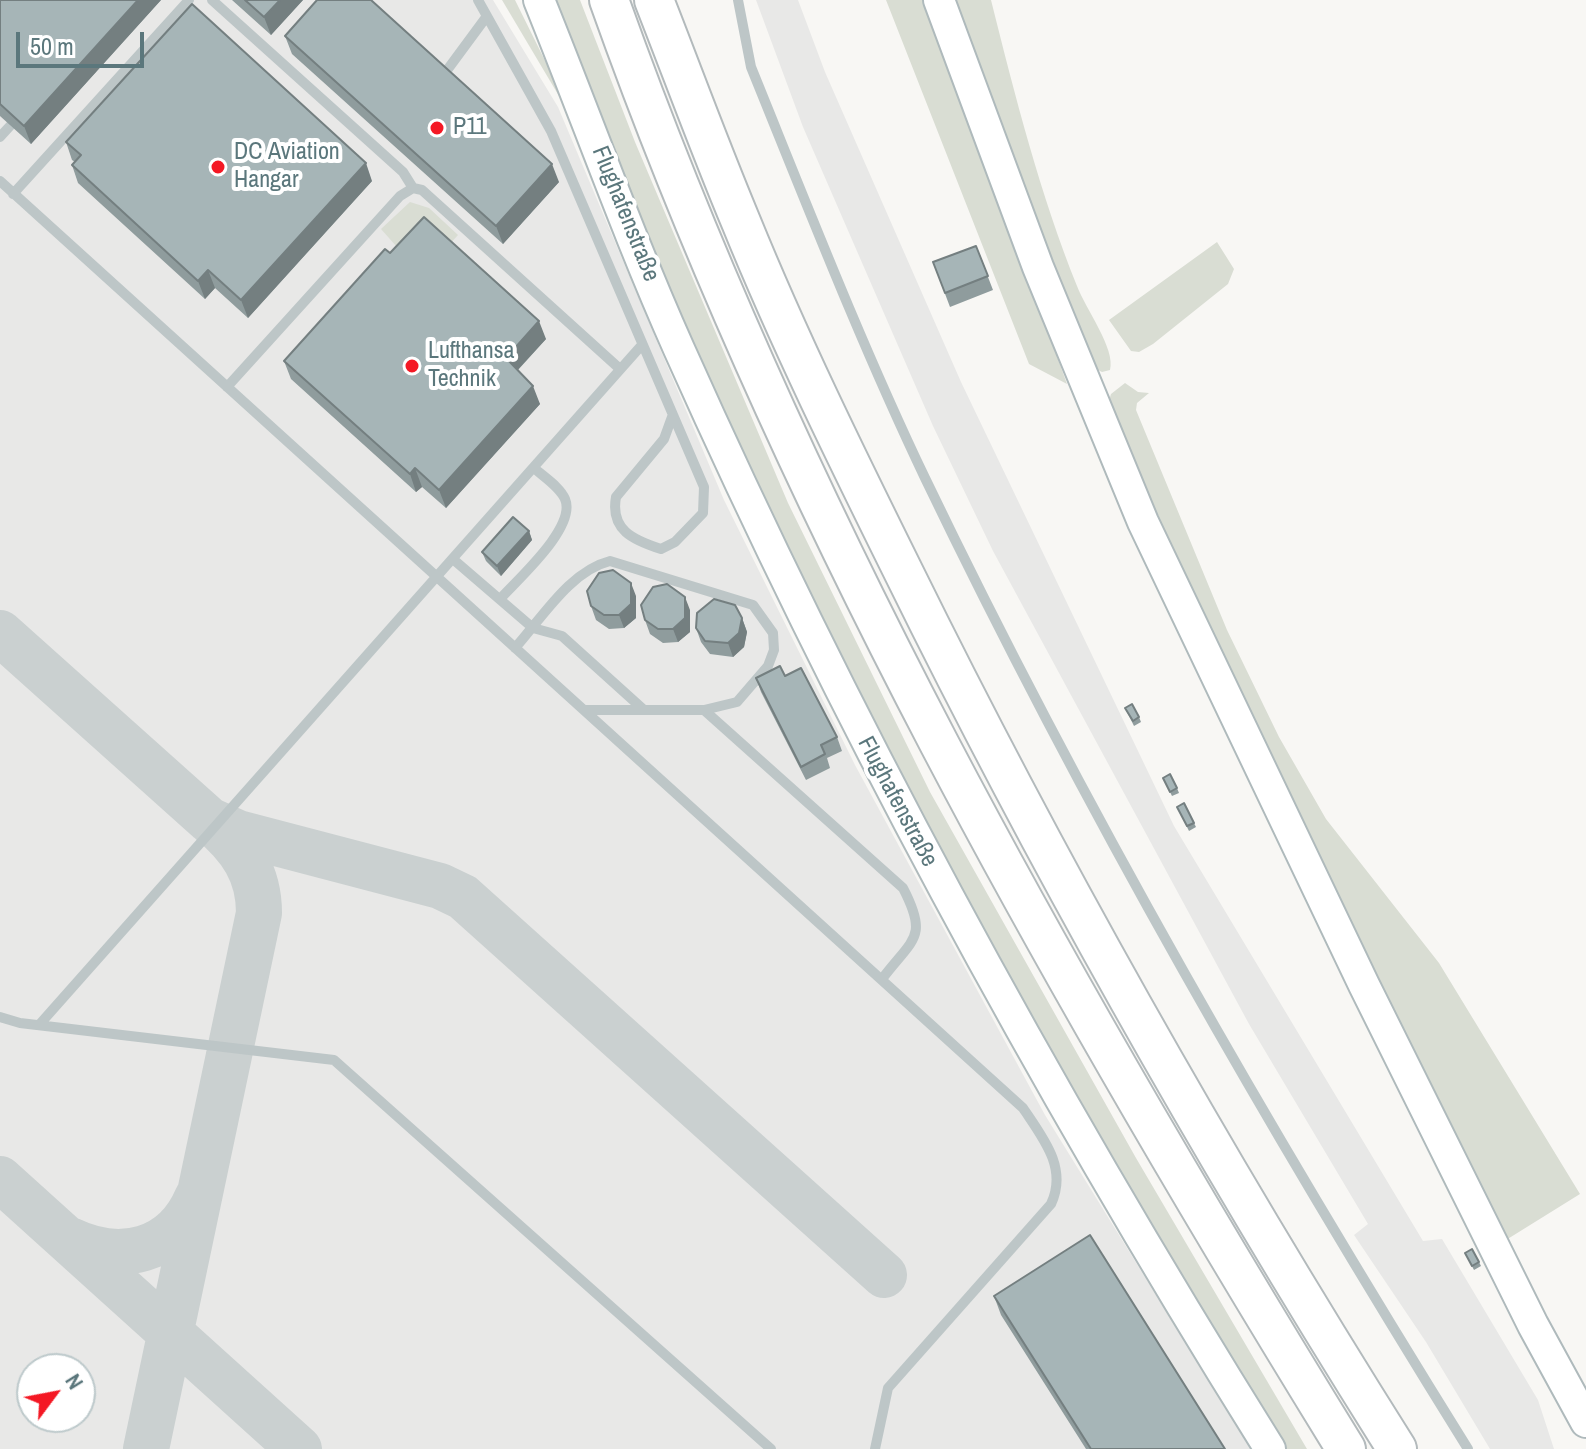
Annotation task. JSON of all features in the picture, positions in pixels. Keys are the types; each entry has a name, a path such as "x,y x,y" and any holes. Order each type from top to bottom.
{"highway":[{"path":"609,0 674,167 763,375 942,747 1086,1013 1346,1449"},
{"path":"654,0 741,223 832,427 948,663 1090,931 1183,1094 1397,1449"}],"main road":[{"name":"Flughafenstraße","path":"523,0 588,122"},
{"name":"Flughafenstraße","path":"539,0 678,346 873,758 1074,1124 1270,1449"},
{"path":"939,0 1038,267 1143,522 1357,971 1533,1325 1586,1422"}],"lane":[{"path":"13,194 189,0"},
{"path":"212,0 403,172 413,188"},
{"path":"478,0 551,131 704,487 706,501 703,513 693,526 661,549 637,541 624,532 615,521 614,508 616,497 664,439 672,417"},
{"path":"738,0 751,67 811,215 924,476 1060,747 1234,1065 1468,1449"},
{"path":"442,77 487,16"},
{"path":"0,137 10,126"},
{"path":"0,181 1023,1108 1050,1149 1058,1172 1058,1188 1051,1204 888,1388 875,1449"},
{"path":"227,387 400,196 413,188 422,190 620,369"},
{"path":"39,1025 641,346"},
{"path":"500,599 562,530 567,515 565,499 534,468"},
{"path":"454,560 533,628 562,636 644,710"},
{"path":"515,648 577,576 592,566 610,561 753,605 773,633 774,650 768,666 737,702 704,710 584,710"},
{"path":"704,710 903,888 919,925 916,936 882,979"},
{"path":"0,1017 39,1025 305,1054 334,1060 771,1449"}],"shaded area":[{"path":"0,0 493,0 558,107 724,500 855,765 1045,1115 1251,1449 0,1449"},
{"path":"502,0 515,0 562,95 559,96"},
{"path":"551,0 580,0 635,142 788,503 930,792 1136,1158 1307,1449 1280,1449 1051,1064 737,459"},
{"path":"756,0 798,0 825,72 961,382 1174,826 1423,1241 1442,1239 1538,1400 1554,1449 1490,1449 1426,1342 1354,1235 1368,1224 1249,1024 993,551 933,426 803,127"},
{"path":"886,0 928,0 1067,384 1029,364"},
{"path":"953,0 991,0 1040,180 1077,286 1108,351 1110,370 1102,372 1088,365"},
{"path":"410,202 429,208 458,235 446,248 397,247 381,229"},
{"path":"1217,242 1234,269 1228,284 1153,344 1139,352 1131,351 1109,320"},
{"path":"1125,383 1138,392 1149,393 1137,403 1136,410 1227,630 1279,737 1326,819 1439,963 1580,1194 1506,1240 1218,657 1107,407 1111,394"}],"building":[{"path":"0,0 138,0 24,126 0,104"},
{"path":"245,0 280,0 264,17"},
{"name":"P11","path":"317,0 371,0 552,164 496,226 285,36"},
{"name":"DC Aviation Hangar","path":"192,4 366,163 241,300 208,270 198,281 72,165 81,155 66,142"},
{"name":"Lufthansa Technik","path":"424,217 539,321 506,358 533,386 439,490 415,468 410,474 284,361 385,249 390,253"},
{"path":"976,246 988,276 945,293 933,262"},
{"path":"513,517 529,531 497,566 482,552"},
{"path":"613,570 631,583 631,604 619,615 604,615 591,606 587,591 599,573"},
{"path":"667,584 685,597 685,618 673,629 658,629 645,620 641,605 653,587"},
{"path":"714,599 735,605 742,618 739,633 728,643 705,641 696,628 697,613"},
{"path":"780,666 785,676 801,668 837,737 821,745 825,754 801,767 756,678"},
{"path":"1132,704 1139,717 1133,721 1125,708"},
{"path":"1170,774 1177,788 1170,792 1163,778"},
{"path":"1184,803 1194,823 1187,826 1177,807"},
{"path":"1090,1235 1225,1449 1091,1449 994,1296"},
{"path":"1472,1249 1479,1262 1472,1266 1465,1253"}],"taxiway":[{"path":"0,633 209,820 238,833 440,886 463,897 884,1275"},
{"path":"146,1449 259,913 252,873 231,841 210,821"},
{"path":"0,1179 299,1449"},
{"path":"70,1240 108,1251 144,1248 174,1231 197,1198"}],"place":[{"name":"P11","path":"437,128"},
{"name":"DC Aviation Hangar","path":"218,167"},
{"name":"Lufthansa Technik","path":"412,366"}]}
